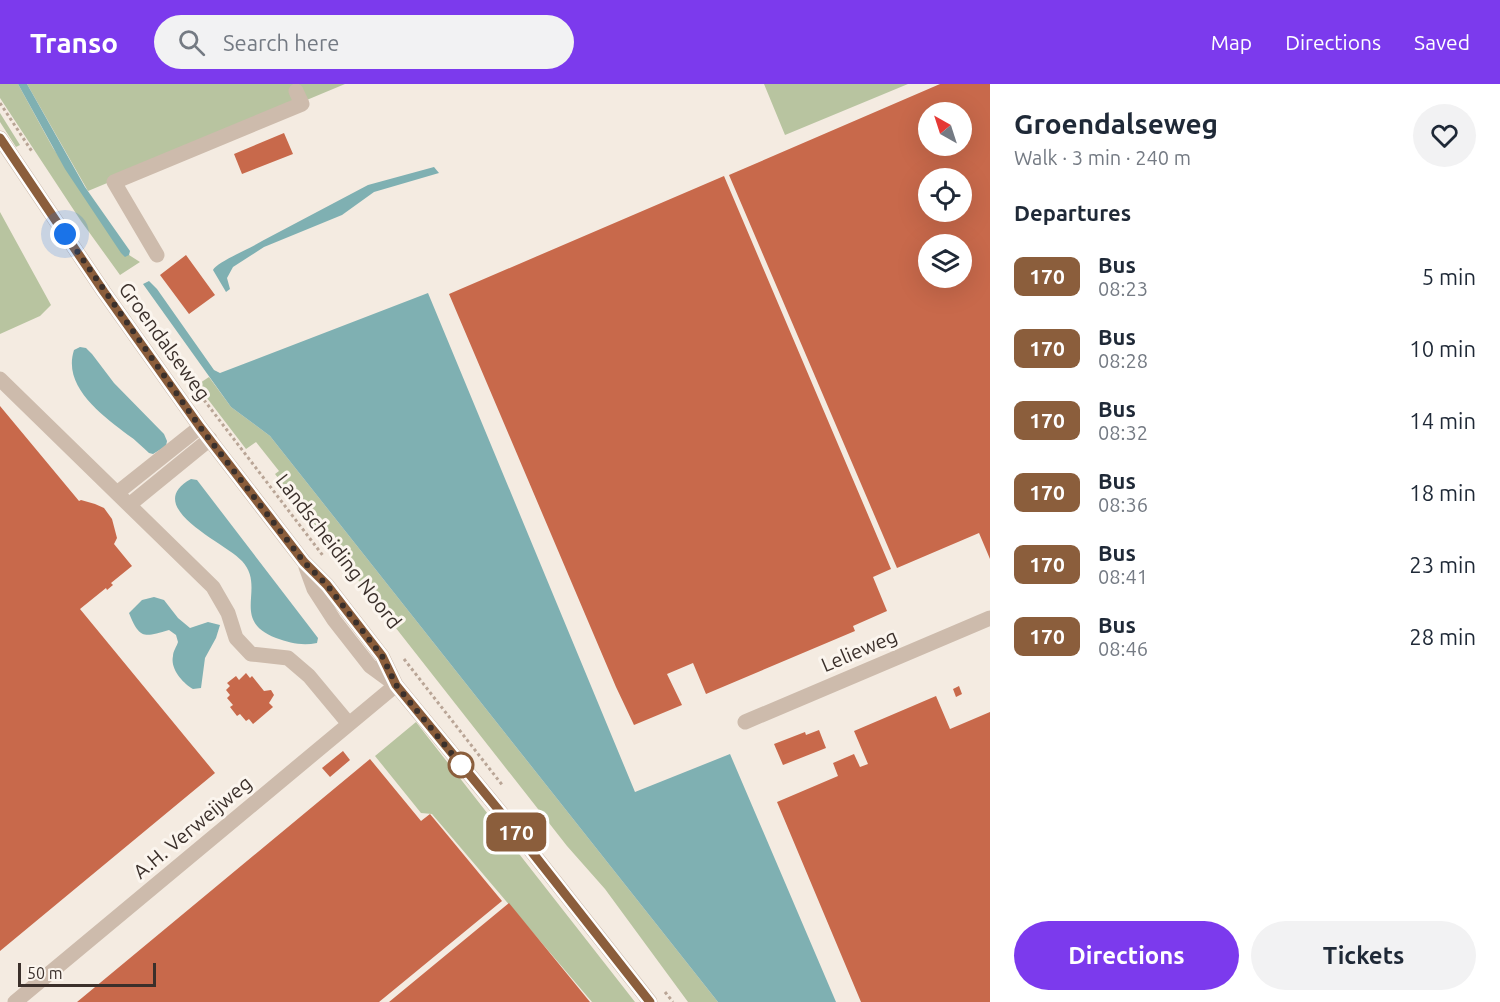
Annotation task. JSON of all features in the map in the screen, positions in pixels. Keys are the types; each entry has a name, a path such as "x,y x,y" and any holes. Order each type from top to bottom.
{"street":[{"path":"157,255 114,182 302,104 296,91"},
{"name":"Groendalseweg","path":"0,138 104,292 200,427 304,562 314,589 334,620 370,666 396,685 502,814 650,1002"},
{"path":"0,379 213,587 228,613 236,638 251,654 288,658 309,676 349,724"},
{"path":"117,493 200,427"},
{"path":"129,505 210,439"},
{"name":"Lelieweg","path":"745,722 990,618"},
{"name":"A.H. Verweijweg","path":"15,1002 396,685"}],"path":[{"path":"0,103 33,153"},
{"name":"Landscheiding Noord","path":"201,396 328,561"},
{"name":"Landscheiding Noord","path":"399,653 509,794"},
{"path":"660,985 673,1002"}],"green space":[{"path":"0,84 18,84 53,148 129,255 140,262 120,275 81,221 0,98"},
{"path":"27,84 345,84 88,191"},
{"path":"764,84 908,84 785,135"},
{"path":"0,113 20,145 16,147 0,122"},
{"path":"0,212 51,305 40,316 0,334"},
{"path":"209,377 231,407 270,436 718,1002 688,1002 605,889 567,846 275,474 279,471 256,442 246,449 197,385"},
{"path":"416,722 635,1002 592,1002 432,814 421,813 375,756"}],"water":[{"path":"18,84 27,84 85,187 130,251 129,255 125,257 121,253 65,169"},
{"path":"434,167 439,173 374,192 342,215 264,247 233,267 227,278 230,289 226,292 213,270 227,259 368,185"},
{"path":"149,281 214,370 220,373 428,293 635,792 730,754 836,1002 718,1002 270,436 231,407 143,284"},
{"path":"80,347 86,348 92,354 114,383 164,434 167,441 166,446 153,454 149,453 107,419 87,399 74,376 72,363 74,350"},
{"path":"191,479 197,480 318,638 317,643 301,644 281,640 262,631 254,622 251,613 249,571 233,553 191,524 181,513 175,501 178,490"},
{"path":"154,597 164,600 178,618 190,628 208,622 220,625 205,658 201,688 193,689 175,671 173,661 178,642 176,635 169,630 148,635 136,628 129,613 142,600"}],"building":[{"path":"940,84 990,84 990,559 979,533 897,568 729,175"},
{"path":"284,133 293,154 242,174 234,154"},
{"path":"724,176 891,569 873,577 887,611 853,626 855,631 706,694 693,663 667,674 682,705 634,725 449,294"},
{"path":"186,255 215,295 189,314 160,275"},
{"path":"0,406 79,501 104,508 112,519 117,538 114,544 132,566 111,583 113,585 107,590 106,588 80,609 215,773 0,951"},
{"path":"246,673 250,678 252,676 264,691 271,690 274,695 269,703 273,707 253,724 249,719 246,721 240,714 237,716 230,707 233,705 227,698 230,695 226,690 230,686 227,683 236,676 239,680"},
{"path":"959,686 962,694 956,697 953,689"},
{"path":"936,696 950,729 990,712 990,1002 861,1002 777,802 838,776 833,763 854,754 860,767 868,764 854,731"},
{"path":"819,730 826,748 783,765 774,744 805,732 806,735"},
{"path":"343,751 350,760 330,777 322,768"},
{"path":"370,759 421,821 430,814 502,901 379,1002 77,1002"},
{"path":"509,903 590,1002 389,1002"}],"bus line":[{"name":"170","path":"0,138 104,292 200,427 304,562 327,585 382,656 396,685 502,814 650,1002"}],"route":[{"path":"65,234 200,427 304,562 327,585 382,656 396,685 461,765"}]}
